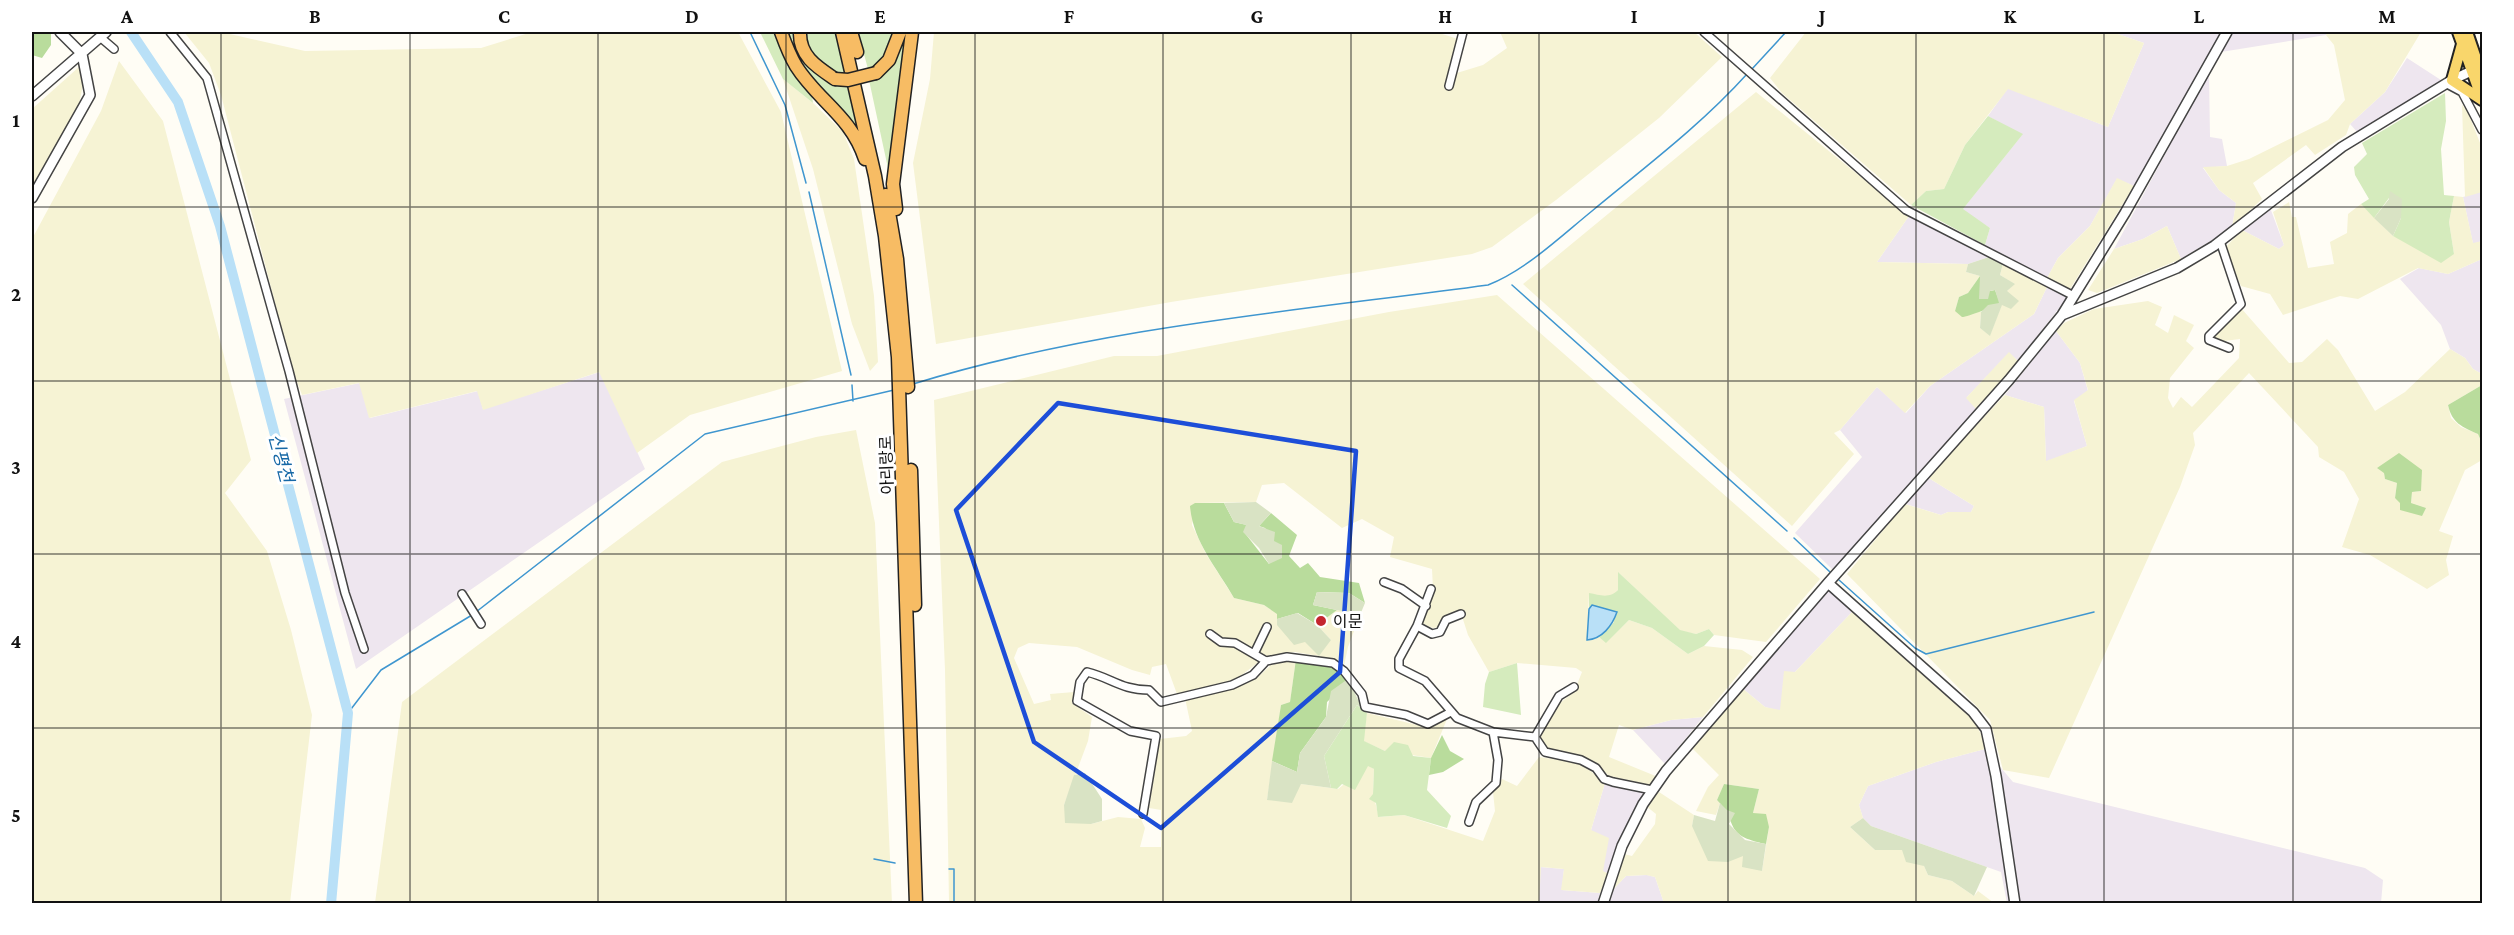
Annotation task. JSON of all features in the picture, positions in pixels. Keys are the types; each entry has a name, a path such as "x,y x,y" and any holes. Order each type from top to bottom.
{"highway":[{"path":"781,32 796,66 858,139 869,171 875,176"},
{"path":"800,32 800,39 810,62 835,79 854,80 876,73 889,60 900,32"},
{"name":"아리랑로","path":"842,32 860,101 875,176 902,356"},
{"name":"아리랑로","path":"851,32 867,94 892,226 902,356 924,903"},
{"path":"892,226 897,219 893,184 912,32"},
{"name":"아리랑로","path":"905,421 916,903"}],"main road":[{"path":"2458,32 2462,44 2480,71"},
{"path":"2467,32 2480,71 2482,100"},
{"path":"2462,44 2450,82 2482,100"}],"street":[{"path":"32,198 90,95 82,54 60,32"},
{"path":"170,32 207,78 289,371 345,593 363,649"},
{"path":"1449,86 1463,32"},
{"path":"1704,32 1906,210 2074,296"},
{"path":"1603,903 1622,846 1652,790 1714,713 2009,380 2062,315 2125,213 2227,32"},
{"path":"32,96 103,34 114,49"},
{"path":"2062,315 2177,268 2220,241 2342,147 2450,82 2480,71"},
{"path":"2450,82 2462,92 2482,130"},
{"path":"2220,241 2241,304 2209,336 2209,340 2229,348"},
{"path":"1384,582 1402,589 1426,606"},
{"path":"1828,583 1973,712 1986,729 1996,776 2015,903"},
{"path":"1431,589 1417,626 1399,659 1398,668 1425,681 1441,698 1449,712 1470,725 1493,732 1535,737 1545,752 1581,760 1596,768 1604,779 1652,790"},
{"path":"462,594 481,624"},
{"path":"1417,626 1432,634 1440,632 1446,620 1461,614"},
{"path":"1254,654 1267,627"},
{"path":"1210,634 1221,642 1235,643 1266,661"},
{"path":"1143,814 1155,736 1130,731 1077,701 1080,682 1087,672 1130,690 1149,690 1161,702 1232,685 1253,675 1266,661 1287,657 1333,663 1344,671 1362,694 1365,707 1373,710 1406,715 1428,724 1449,712"},
{"path":"1535,737 1551,713 1555,701 1574,687"},
{"path":"1469,822 1476,802 1496,783 1497,760 1493,732"}],"highlighted area":[{"path":"1058,403 1356,451 1340,672 1161,828 1034,742 956,510"}],"shaded area":[{"path":"184,32 221,32 305,51 481,48 532,32 738,32 781,112 842,371 690,415 637,453 599,372 483,410 477,391 369,418 359,383 302,395 292,368 221,95 209,63"},
{"path":"934,32 1436,32 1458,39 1447,76 1483,65 1507,48 1500,32 1694,32 1722,57 1659,118 1556,200 1492,247 1472,254 1171,302 936,344 913,163 930,79"},
{"path":"1806,32 2112,32 2144,43 2108,127 2008,89 1965,145 1944,189 1926,191 1911,205 1782,93 1770,78"},
{"path":"2112,32 2223,32 2134,186 2117,179 2090,226 2058,258 2047,278 1985,245 1990,228 1962,210 2022,135 1988,116 2008,88 2108,127 2144,43"},
{"path":"2233,32 2327,32 2326,35 2221,52"},
{"path":"2327,32 2421,32 2385,92 2350,124 2346,135 2315,155 2306,145 2253,183 2262,199 2232,228 2236,203 2219,190 2203,167 2227,166 2249,159 2328,120 2345,100 2334,45 2326,35"},
{"path":"2407,58 2444,82 2358,133 2350,124 2385,92"},
{"path":"119,61 163,121 251,460 225,493 267,551 291,630 312,715 290,903 32,903 32,239 101,111"},
{"path":"80,66 83,84 79,105 32,186 32,109"},
{"path":"2209,73 2210,137 2222,139 2227,166 2203,168 2219,190 2236,203 2232,228 2181,259 2167,226 2143,239 2114,249"},
{"path":"783,79 813,103 843,132 854,159 874,296 878,362 870,371 852,324 813,169"},
{"path":"1756,92 1909,216 1877,262 1968,264 1966,272 1980,276 1968,293 1959,297 1955,311 1981,312 1980,328 1990,335 2007,291 2014,284 2000,275 2003,263 2048,285 2034,314 1930,386 1905,413 1877,387 1840,430 1834,433 1854,454 1792,526 1523,284"},
{"path":"2462,105 2467,110 2482,148 2482,192 2465,197"},
{"path":"2117,178 2134,186 2070,289 2047,278 2058,258 2090,226"},
{"path":"2482,191 2482,241 2473,244 2463,197"},
{"path":"2454,196 2463,197 2473,243 2482,241 2482,259 2448,274 2418,268 2358,299 2340,296 2283,315 2270,294 2241,286 2225,248 2242,230 2279,249 2284,245 2273,212 2289,202 2292,217 2296,217 2308,268 2334,264 2330,242 2347,233 2348,214 2361,204 2393,236 2454,254 2449,222"},
{"path":"2269,205 2284,245 2279,249 2242,230"},
{"path":"1909,216 1989,257 1968,264 1877,262"},
{"path":"2167,226 2181,259 2097,293 2088,290 2114,249 2143,239"},
{"path":"2482,259 2482,374 2473,369 2465,358 2450,349 2441,325 2400,279 2419,268 2448,274"},
{"path":"2048,285 2067,298 2018,361 2009,353 1967,397 1976,409 1922,474 1974,506 1971,512 1948,512 1941,515 1896,501 1834,571 1795,533 1862,457 1840,430 1877,387 1906,413 1930,386 2034,314"},
{"path":"1497,295 1820,579 1766,642 1714,635 1709,629 1696,634 1680,631 1619,573 1618,590 1614,595 1607,597 1589,594 1587,639 1599,637 1606,642 1629,620 1652,628 1688,654 1704,646 1742,650 1753,657 1703,717 1671,720 1633,730 1619,725 1609,757 1658,777 1650,785 1609,776 1598,765 1578,755 1547,748 1539,738 1560,703 1574,692 1582,672 1576,668 1517,663 1489,672 1468,635 1460,610 1443,618 1439,627 1433,628 1421,623 1433,589 1432,569 1390,557 1394,537 1362,519 1342,528 1284,483 1262,485 1256,502 1195,503 1192,525 1206,554 1234,598 1264,605 1278,614 1305,642 1331,640 1317,625 1337,610 1360,615 1348,647 1344,666 1319,656 1295,652 1266,656 1258,652 1260,661 1230,684 1177,694 1166,664 1152,667 1150,675 1077,647 1029,643 1018,648 1014,658 1034,704 1051,700 1050,694 1074,692 1072,703 1092,717 1088,741 1064,805 1091,824 1118,817 1141,819 1145,828 1140,847 1161,847 1161,810 1149,808 1160,739 1186,736 1192,731 1185,698 1229,688 1257,678 1271,665 1296,659 1290,702 1281,705 1267,800 1301,784 1338,789 1368,765 1374,769 1373,794 1379,817 1404,815 1483,841 1495,811 1493,792 1502,779 1517,786 1539,757 1581,763 1605,783 1591,830 1609,838 1603,871 1609,874 1600,893 1561,890 1564,869 1541,867 1539,903 949,903 945,670 934,400 1114,356 1157,356 1389,312"},
{"path":"2148,301 2162,307 2155,325 2168,333 2174,315 2194,325 2186,341 2194,348 2170,378 2168,398 2173,408 2181,397 2192,407 2239,358 2240,339 2224,341 2212,337 2241,308 2289,363 2302,362 2327,339 2338,350 2375,411 2405,392 2450,349 2465,358 2473,369 2482,374 2482,385 2448,405 2451,418 2461,427 2478,434 2482,443 2482,460 2465,470 2439,531 2453,536 2446,560 2449,575 2427,589 2370,555 2342,547 2359,499 2344,472 2319,457 2318,447 2249,373 2193,433 2195,445 2180,487 2049,778 2003,770 1990,720 1847,574 1905,504 1941,515 1948,512 1971,512 1974,506 1927,477 2005,395 2044,407 2046,461 2087,446 2074,400 2088,390 2080,363 2056,331 2064,323 2094,309","holes":["2384,473 2420,477 2421,491 2412,492 2411,503 2426,508 2395,498 2397,483 2385,479"]},
{"path":"2056,331 2080,363 2088,391 2074,401 2087,446 2046,462 2044,407 2005,395"},
{"path":"2009,352 2018,361 1976,409 1966,398"},
{"path":"600,372 645,469 356,669 284,399 360,383 370,418 478,391 483,409"},
{"path":"856,430 875,523 892,903 375,903 402,702 722,462 816,437"},
{"path":"1829,589 1852,612 1795,672 1780,711 1765,707 1742,688"},
{"path":"1852,612 1973,720 1981,734 1985,749 1936,762 1868,786 1859,805 1863,818 1850,827 1875,850 1902,850 1924,866 1928,875 1952,881 1974,896 1978,891 1994,903 1953,903 1950,901 1946,904 1664,903 1655,877 1646,875 1626,876 1611,892 1624,854 1632,856 1655,824 1656,814 1646,806 1659,792 1694,815 1692,826 1744,856 1762,871 1769,827 1753,813 1759,789 1724,784 1717,800 1720,803 1716,815 1696,811 1708,787 1719,775 1690,746 1742,688 1765,707 1780,710 1784,671 1795,672"},
{"path":"1367,713 1430,728 1447,719 1431,758 1385,751 1363,741"},
{"path":"1703,717 1665,764 1633,730 1671,720"},
{"path":"1985,749 2013,782 2365,868 2383,880 2381,903 2007,903 2001,872 1871,826 1863,818 1859,805 1868,786 1936,762"},
{"path":"1605,783 1645,792 1620,839 1609,874 1603,872 1591,830"},
{"path":"1540,867 1564,869 1562,890 1600,893 1598,903 1539,904"},
{"path":"1626,876 1655,877 1664,903 1607,904 1611,892"}],"green space":[{"path":"32,32 51,32 51,45 42,58 32,55"},
{"path":"760,32 776,32 787,66 812,96 813,103 783,79"},
{"path":"785,32 795,32 801,57 848,85 860,136 843,110 801,68"},
{"path":"804,32 835,32 846,75 817,61 810,50"},
{"path":"858,32 895,32 889,49 882,59 868,69"},
{"path":"903,32 907,32 889,173 869,80"},
{"path":"2445,93 2446,121 2441,149 2444,195 2454,196 2449,222 2454,254 2441,263 2393,236 2401,218 2389,198 2374,218 2361,204 2369,199 2355,175 2354,167 2367,154 2362,143"},
{"path":"1988,116 2023,134 1963,209 1990,228 1985,245 1911,205 1926,191 1944,189 1965,145"},
{"path":"2390,191 2402,199 2401,218 2393,236 2374,218 2389,199"},
{"path":"1989,257 2003,263 2000,275 2015,284 2007,291 2019,301 2011,309 2002,305 1990,336 1980,328 1981,312 1988,305 1999,303 1995,290 1990,291 1988,299 1979,299 1980,276 1966,272 1968,264"},
{"path":"1980,276 1990,291 1995,290 2000,303 1962,317 1955,311 1959,297 1968,293"},
{"path":"2482,385 2482,443 2478,434 2455,420 2448,405"},
{"path":"2399,453 2422,470 2421,491 2412,492 2411,503 2426,508 2422,516 2400,510 2400,503 2395,498 2397,483 2385,479 2384,473 2377,468"},
{"path":"1256,502 1271,513 1259,526 1275,532 1274,541 1282,545 1282,558 1269,564 1259,548 1243,532 1246,525 1234,522 1224,503"},
{"path":"1195,503 1224,503 1234,522 1247,525 1244,532 1269,564 1274,541 1265,528 1259,526 1271,513 1297,535 1289,556 1300,568 1308,563 1320,577 1359,583 1365,603 1349,593 1317,592 1313,605 1337,610 1317,625 1298,613 1277,619 1277,614 1264,605 1234,598 1196,531 1190,506"},
{"path":"1618,572 1680,630 1696,634 1709,629 1714,635 1704,646 1688,654 1652,628 1629,620 1606,643 1599,637 1614,622 1592,605 1589,609 1589,593 1604,596 1615,593 1618,590"},
{"path":"1317,592 1349,593 1365,603 1360,615 1313,605"},
{"path":"1297,613 1317,625 1331,640 1319,656 1305,642 1294,645 1277,625 1277,619"},
{"path":"1296,659 1332,667 1349,681 1327,702 1326,717 1300,753 1297,772 1272,761 1281,705 1290,702"},
{"path":"1517,663 1521,715 1483,707 1485,684 1489,672"},
{"path":"1345,681 1349,681 1362,708 1357,705 1324,756 1331,788 1301,784 1292,803 1267,800 1272,761 1297,772 1300,753 1326,717 1331,691"},
{"path":"1357,705 1367,713 1364,741 1385,751 1394,742 1408,745 1413,756 1431,758 1427,790 1451,816 1447,828 1404,815 1378,817 1376,803 1369,799 1373,794 1374,769 1368,766 1355,790 1342,784 1337,789 1331,788 1324,756"},
{"path":"1442,735 1450,751 1464,759 1443,772 1429,775 1431,758"},
{"path":"1085,773 1102,799 1102,821 1091,824 1065,823 1064,805 1074,775"},
{"path":"1724,784 1759,789 1753,813 1766,814 1769,827 1766,844 1743,837 1734,828 1724,808 1717,800"},
{"path":"1720,803 1727,810 1735,813 1729,824 1745,840 1766,844 1762,871 1742,867 1743,856 1728,862 1708,861 1692,826 1694,815 1715,821"},
{"path":"1863,818 1871,826 1987,867 1974,896 1952,881 1928,875 1924,866 1906,862 1902,850 1875,850 1850,827"}],"water":[{"path":"1592,605 1617,612 1606,631 1587,640 1589,609"}],"waterway":[{"name":"신평천","path":"131,32 178,102 220,226 348,713 331,904"},
{"path":"750,32 785,105 806,183"},
{"path":"1752,69 1786,32"},
{"path":"913,384 983,364 1126,334 1488,285 1516,271 1555,242 1691,129 1747,74"},
{"path":"809,192 851,375"},
{"path":"1512,285 1787,531"},
{"path":"852,385 853,401"},
{"path":"476,612 705,434 894,390"},
{"path":"1794,538 1830,572"},
{"path":"1839,580 1915,648 1926,654 2094,612"},
{"path":"348,713 381,670 472,615"},
{"path":"874,859 895,863"},
{"path":"949,869 954,869 954,904"}],"place":[{"name":"이문","path":"1321,621"}]}
